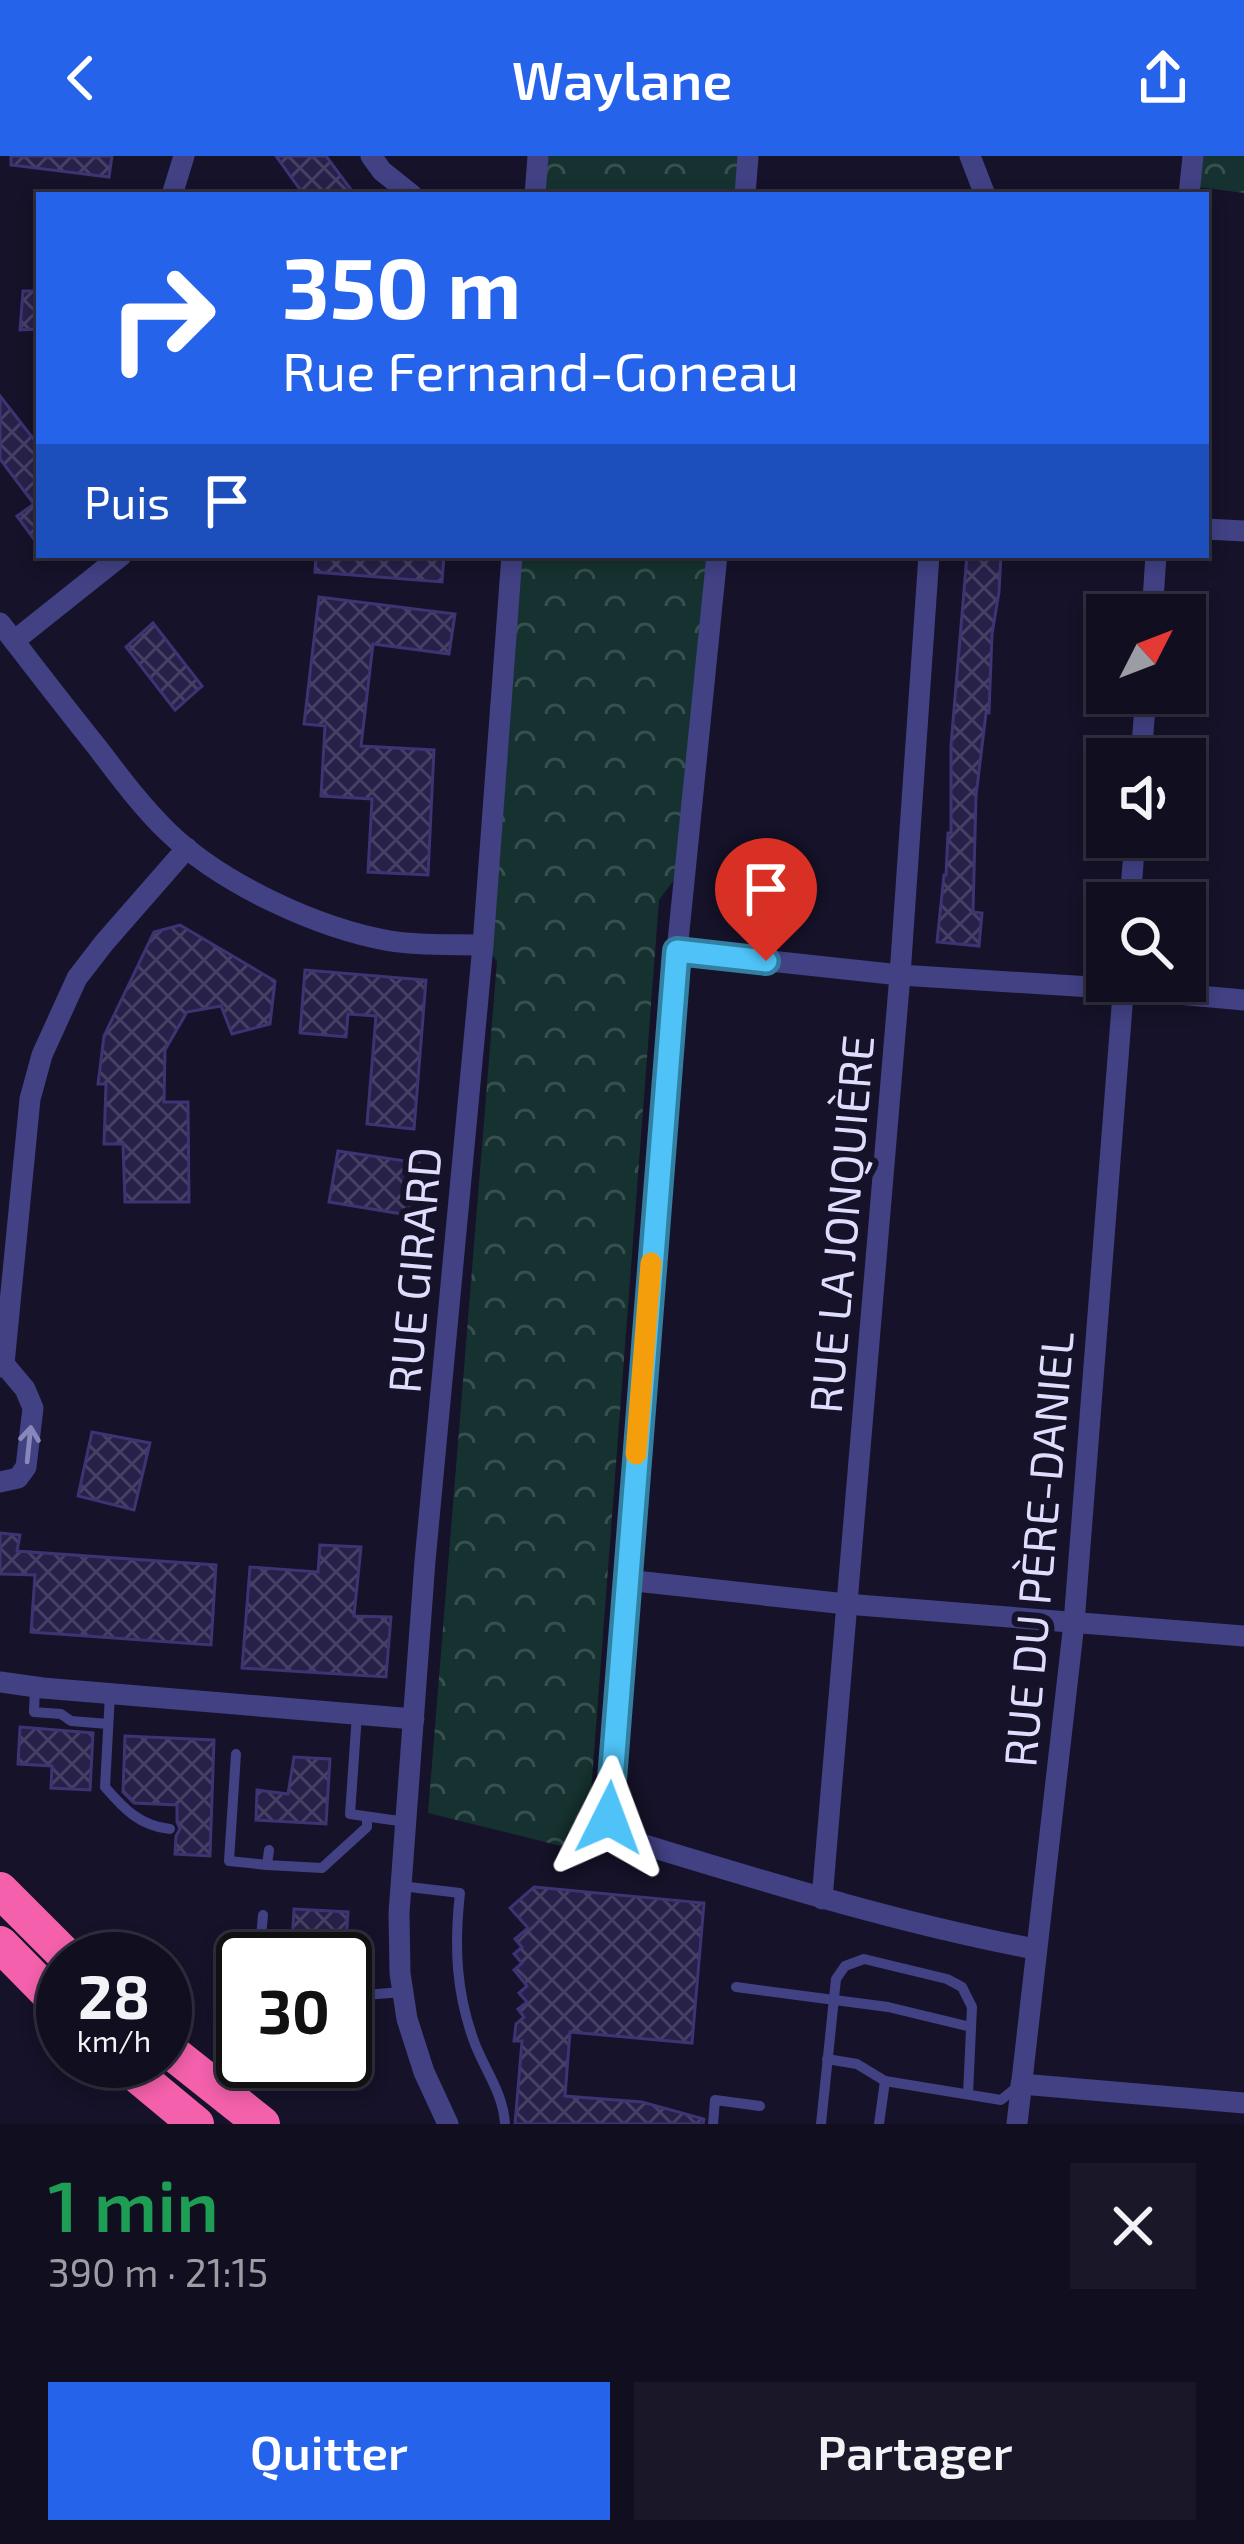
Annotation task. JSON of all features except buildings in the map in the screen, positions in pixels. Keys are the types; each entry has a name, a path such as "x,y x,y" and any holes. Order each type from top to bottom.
{"highway":[{"path":"0,1890 42,1932"},
{"path":"0,1944 36,1981"},
{"path":"0,1956 36,1986"},
{"path":"192,2068 262,2124"},
{"path":"153,2088 196,2124"}],"street":[{"path":"173,192 184,156"},
{"path":"371,156 408,192"},
{"path":"535,192 538,156"},
{"path":"745,192 748,156"},
{"path":"970,156 984,192"},
{"path":"1189,192 1193,156"},
{"path":"1209,529 1244,531"},
{"path":"14,641 118,558"},
{"name":"RUE GIRARD","path":"448,2124 420,2061 402,1992 398,1941 427,1537 482,945 512,558"},
{"path":"717,558 677,951 609,1818 615,1836 822,1899 1035,1949"},
{"name":"RUE LA JONQUIÈRE","path":"822,1899 900,975 929,558"},
{"path":"1153,594 1156,558"},
{"path":"0,623 133,793 187,848 244,886 336,928 394,941 482,945"},
{"path":"0,1482 14,1480 26,1467 33,1408 26,1389 2,1366 30,1100 42,1055 77,978 187,848"},
{"path":"677,951 900,975 1086,983"},
{"path":"1206,995 1244,1000"},
{"name":"RUE DU PÈRE-DANIEL","path":"1017,2124 1074,1623 1123,1002"},
{"path":"626,1580 846,1604 1244,1636"},
{"path":"0,1682 414,1719"},
{"path":"1021,2084 1244,2103"}],"lane":[{"path":"35,1688 34,1712 108,1724"},
{"path":"110,1694 104,1787 138,1820 170,1829"},
{"path":"357,1714 350,1814 406,1822"},
{"path":"236,1754 230,1861 322,1868 367,1827 367,1817"},
{"path":"267,1865 269,1850"},
{"path":"401,1886 460,1893 455,1957 462,2001 476,2048 500,2095 505,2124"},
{"path":"261,1932 263,1915"},
{"path":"821,2124 836,1979 854,1961 870,1960 957,1983 971,2001 968,2094"},
{"path":"736,1987 888,2007 971,2027"},
{"path":"372,1994 402,1992"},
{"path":"827,2060 857,2064 885,2081 1001,2100 1021,2084"},
{"path":"879,2124 885,2081"},
{"path":"713,2124 715,2101 760,2106"}],"green space":[{"path":"535,156 749,156 746,192 531,192"},
{"path":"1201,156 1244,156 1244,193 1198,187"},
{"path":"506,558 718,558 693,854 659,900 589,1818 561,1846 428,1813 497,961 483,945"}],"slow traffic":[{"path":"636,1454 651,1263"}],"route":[{"path":"609,1818 677,951 766,961"}]}
